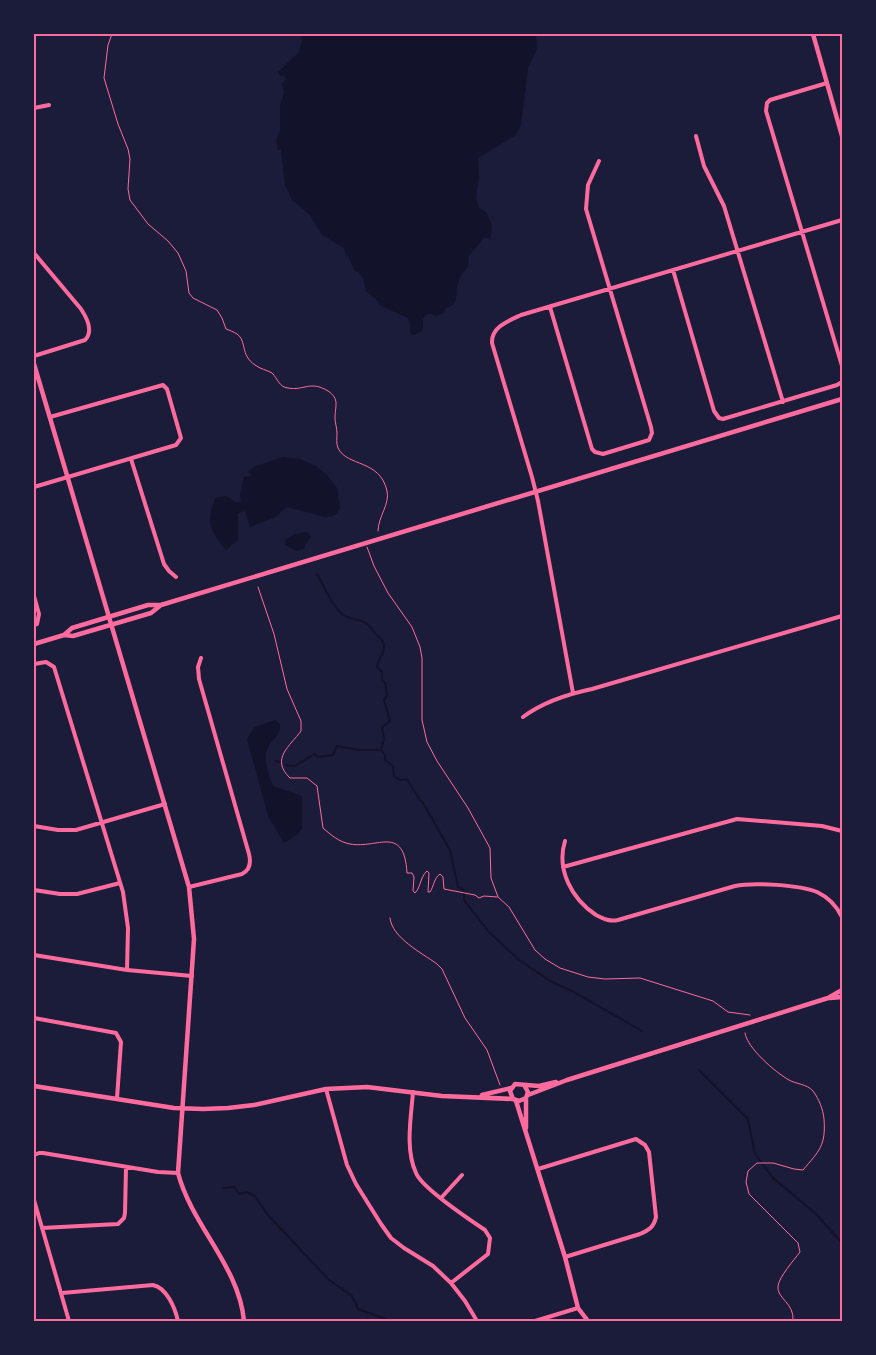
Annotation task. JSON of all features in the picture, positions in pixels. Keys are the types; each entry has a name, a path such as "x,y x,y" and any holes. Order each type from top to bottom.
{"street":[{"path":"813,34 842,136"},
{"path":"827,83 774,98 766,106 842,366"},
{"path":"34,108 49,105"},
{"path":"696,136 704,166 724,206 783,402"},
{"path":"550,306 592,449 603,454 646,442 651,436 651,427 586,208 588,185 599,161"},
{"path":"573,693 536,492 492,339 494,332 505,323 521,315 842,220"},
{"path":"34,253 81,309 90,332 89,337 85,340 34,356"},
{"path":"673,270 716,415 724,419 838,385 842,382"},
{"path":"34,364 189,886 194,926 178,1173 187,1200 238,1289 242,1302 244,1321"},
{"path":"34,487 131,459 176,445 179,442 180,433 167,389 163,385 50,417"},
{"path":"64,635 72,628 148,605 162,605 842,399"},
{"path":"131,459 164,564 168,571 176,577"},
{"path":"34,596 39,614 37,624 34,625"},
{"path":"34,644 64,635 73,636 151,613 162,605"},
{"path":"523,716 535,708 573,693 592,690 842,616"},
{"path":"189,886 242,874 246,872 250,864 249,854 199,679 198,667 201,658"},
{"path":"34,664 46,662 54,667 102,822 123,892 128,928 126,970"},
{"path":"34,826 68,831 165,804"},
{"path":"564,867 737,819 822,826 842,831"},
{"path":"565,841 562,852 568,882 580,902 609,921 735,886 751,884 797,888 816,892 827,898 838,909 842,917"},
{"path":"34,890 60,894 77,894 120,883"},
{"path":"34,955 126,970 192,976"},
{"path":"466,1097 496,1093 511,1088 515,1084 539,1086 567,1080 828,998 842,990"},
{"path":"828,998 842,997"},
{"path":"34,1018 116,1033 121,1042 116,1098"},
{"path":"34,1086 182,1108 203,1109 235,1108 326,1089 367,1087 522,1101 527,1097 567,1080"},
{"path":"524,1084 528,1089 526,1132"},
{"path":"511,1088 510,1094 515,1100 538,1169 565,1257 578,1308 588,1321"},
{"path":"326,1089 347,1165 356,1184 381,1224 392,1238 433,1266 451,1283 477,1321"},
{"path":"413,1092 410,1142 416,1175 426,1187 485,1230 490,1238 488,1254 451,1283"},
{"path":"538,1169 636,1139 645,1145 649,1152 656,1217 655,1223 650,1229 640,1234 565,1257"},
{"path":"34,1155 39,1152 158,1172 178,1173"},
{"path":"42,1228 118,1224 124,1218 125,1213 126,1167"},
{"path":"441,1198 462,1175"},
{"path":"34,1200 70,1321"},
{"path":"62,1293 159,1286 171,1304 178,1321"},
{"path":"535,1321 578,1308"}],"path":[{"path":"112,34 108,45 104,78 128,149 130,163 128,189 130,200 148,224 168,241 178,253 186,271 189,293 193,298 217,310 226,329 241,338 246,358 255,366 272,374 280,385 286,388 310,385 319,387 336,398 335,418 339,450 347,457 374,470 381,477 388,492 386,504 378,521 378,531"},
{"path":"366,544 374,566 388,593 415,633 422,658 422,720 425,736 437,762 468,808 490,848 491,878 498,897 509,907 535,950 560,968 588,977 605,979 640,978 713,1000 728,1012 750,1016"},
{"path":"258,587 274,634 288,690 301,721 301,731 295,740 289,743 282,759 282,766 290,778 307,778 316,786 323,828 337,839 352,844 385,841 394,843 404,853 408,873 412,873 414,877 412,891 414,893 418,890 422,875 427,871 429,874 428,892 430,892 437,876 440,874 443,877 444,889 475,895 479,898 484,896 498,897"},
{"path":"390,918 391,924 399,936 438,964 442,969 465,1018 487,1050 500,1085"},
{"path":"745,1033 748,1042 766,1062 789,1080 812,1090 823,1109 825,1131 822,1147 803,1170 774,1163 757,1164 748,1171 746,1182 749,1194 798,1243 800,1252 778,1284 778,1291 792,1308 792,1321"}],"shaded area":[{"path":"300,34 536,34 537,49 528,68 521,125 516,135 478,158 479,177 476,198 479,207 487,214 492,226 490,241 488,238 484,238 468,257 469,266 459,281 453,304 446,308 441,315 427,314 423,319 423,330 415,335 410,334 408,318 379,305 378,301 366,291 363,278 355,271 344,248 322,235 309,214 292,200 285,185 281,150 278,150 276,140 280,130 280,107 284,91 282,84 286,79 284,75 280,76 278,72 299,52 302,39"},
{"path":"283,457 300,459 316,466 326,474 337,488 340,509 334,516 325,517 287,507 274,518 250,527 245,511 238,513 238,540 226,550 216,537 211,526 210,520 215,498 226,496 235,502 241,502 240,494 244,477 252,476 248,471 256,466"},
{"path":"307,532 311,537 305,548 297,551 285,545 286,539 295,534"},
{"path":"275,720 280,724 279,732 266,752 267,767 273,786 302,796 302,829 284,843 268,816 247,739 255,727"}],"waterway":[{"path":"317,574 331,601 338,610 345,616 362,621 382,639 384,648 377,667 382,672 382,680 385,683 387,695 384,700 390,721 382,727 384,739 381,750"},
{"path":"286,765 295,766 314,754 318,757 333,755 337,746 359,750 381,750"},
{"path":"381,750 385,755 385,760 393,766 394,776 400,780 407,779 423,803 450,850 458,887 464,890 464,900 489,932 518,959 550,981 574,992 642,1031"},
{"path":"276,761 280,762"},
{"path":"699,1070 748,1119 755,1154 773,1178 815,1213 842,1243"},
{"path":"223,1188 234,1187 239,1194 247,1192 255,1196 266,1213 329,1280 352,1296 358,1309 391,1321"}]}
